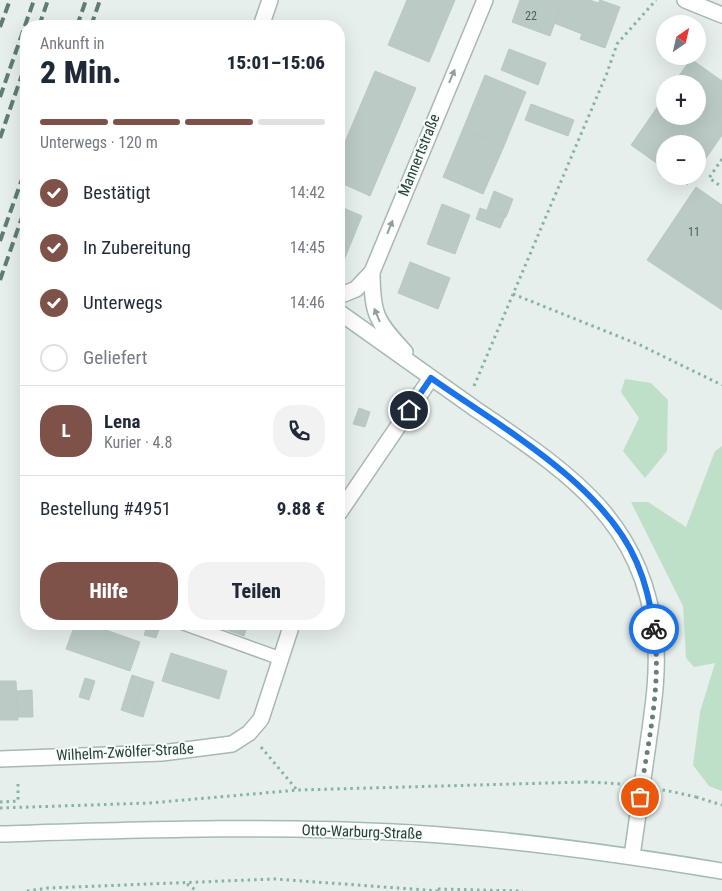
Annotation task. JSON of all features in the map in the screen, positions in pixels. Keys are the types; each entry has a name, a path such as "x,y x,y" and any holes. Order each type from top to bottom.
{"street":[{"path":"263,20 270,0"},
{"name":"Mannertstraße","path":"345,294 356,289 372,272 485,0"},
{"path":"685,0 722,15"},
{"path":"372,272 372,305 380,323 403,351 431,378"},
{"path":"345,316 579,485 621,532 637,562 651,603 656,665 654,698 632,856"},
{"path":"345,504 431,378"},
{"name":"Wilhelm-Zwölfer-Straße","path":"0,758 162,753 232,744 249,733 260,719 290,630"},
{"name":"Otto-Warburg-Straße","path":"0,834 173,828 410,833 498,840 632,856 722,871"}],"lane":[{"path":"202,630 279,658"}],"path":[{"path":"466,403 607,73 617,44 656,0"},
{"path":"722,159 709,178 722,187"},
{"path":"513,294 640,345 722,384"},
{"path":"270,758 298,790"},
{"path":"0,802 18,801 18,782"},
{"path":"0,808 150,803 298,790 584,782 622,783 659,788 722,805"},
{"path":"27,891 48,888 275,879 432,889 523,891"},
{"path":"186,884 197,891"},
{"path":"432,889 439,891"}],"green space":[{"path":"625,379 651,383 668,400 667,451 645,478 623,451 639,418 621,392"},
{"path":"722,446 722,791 709,786 693,765 700,712 715,663 694,667 686,658 683,606 631,502 648,502 686,527 715,451"}],"building":[{"path":"407,0 455,0 429,62 388,45"},
{"path":"520,0 563,0 550,36 512,22"},
{"path":"563,0 590,0 598,3 600,0 620,7 605,48 580,39 582,34 554,23"},
{"path":"509,49 546,63 538,85 501,70"},
{"path":"687,65 699,65 722,81 722,135 706,158 706,135 656,135 656,163 631,145 656,109 656,125 706,125 706,75 679,75"},
{"path":"375,71 416,88 370,196 345,185 345,142"},
{"path":"485,75 526,92 504,146 463,129"},
{"path":"531,104 574,120 568,136 525,120"},
{"path":"463,129 504,146 483,194 443,177"},
{"path":"696,187 722,205 722,310 647,260"},
{"path":"494,191 513,199 506,217 487,210"},
{"path":"442,204 470,215 455,254 427,244"},
{"path":"480,208 505,217 500,228 476,219"},
{"path":"345,209 362,216 345,258"},
{"path":"410,262 450,278 438,309 398,293"},
{"path":"359,408 370,412 365,427 353,424"},
{"path":"73,630 106,630 140,642 130,671 66,649"},
{"path":"146,630 159,630 156,638 144,635"},
{"path":"227,630 246,630 244,636"},
{"path":"171,653 227,671 219,699 162,681"},
{"path":"132,675 144,679 133,714 121,710"},
{"path":"85,678 95,681 89,700 79,697"},
{"path":"144,679 154,682 143,717 133,714"},
{"path":"0,681 16,681 18,720 0,720"},
{"path":"32,690 33,717 18,717 17,691"}],"railway":[{"path":"0,27 10,0"},
{"path":"27,20 34,0"},
{"path":"41,20 48,0"},
{"path":"79,20 86,0"},
{"path":"93,20 100,0"},
{"path":"0,97 20,40"},
{"path":"0,138 20,80"},
{"path":"0,241 20,185"},
{"path":"0,280 20,223"}],"way so far":[{"path":"640,797 654,698 656,665 654,629"}],"route":[{"path":"409,410 431,378 521,441 579,485 598,504 621,532 637,562 651,603 654,629"}]}
